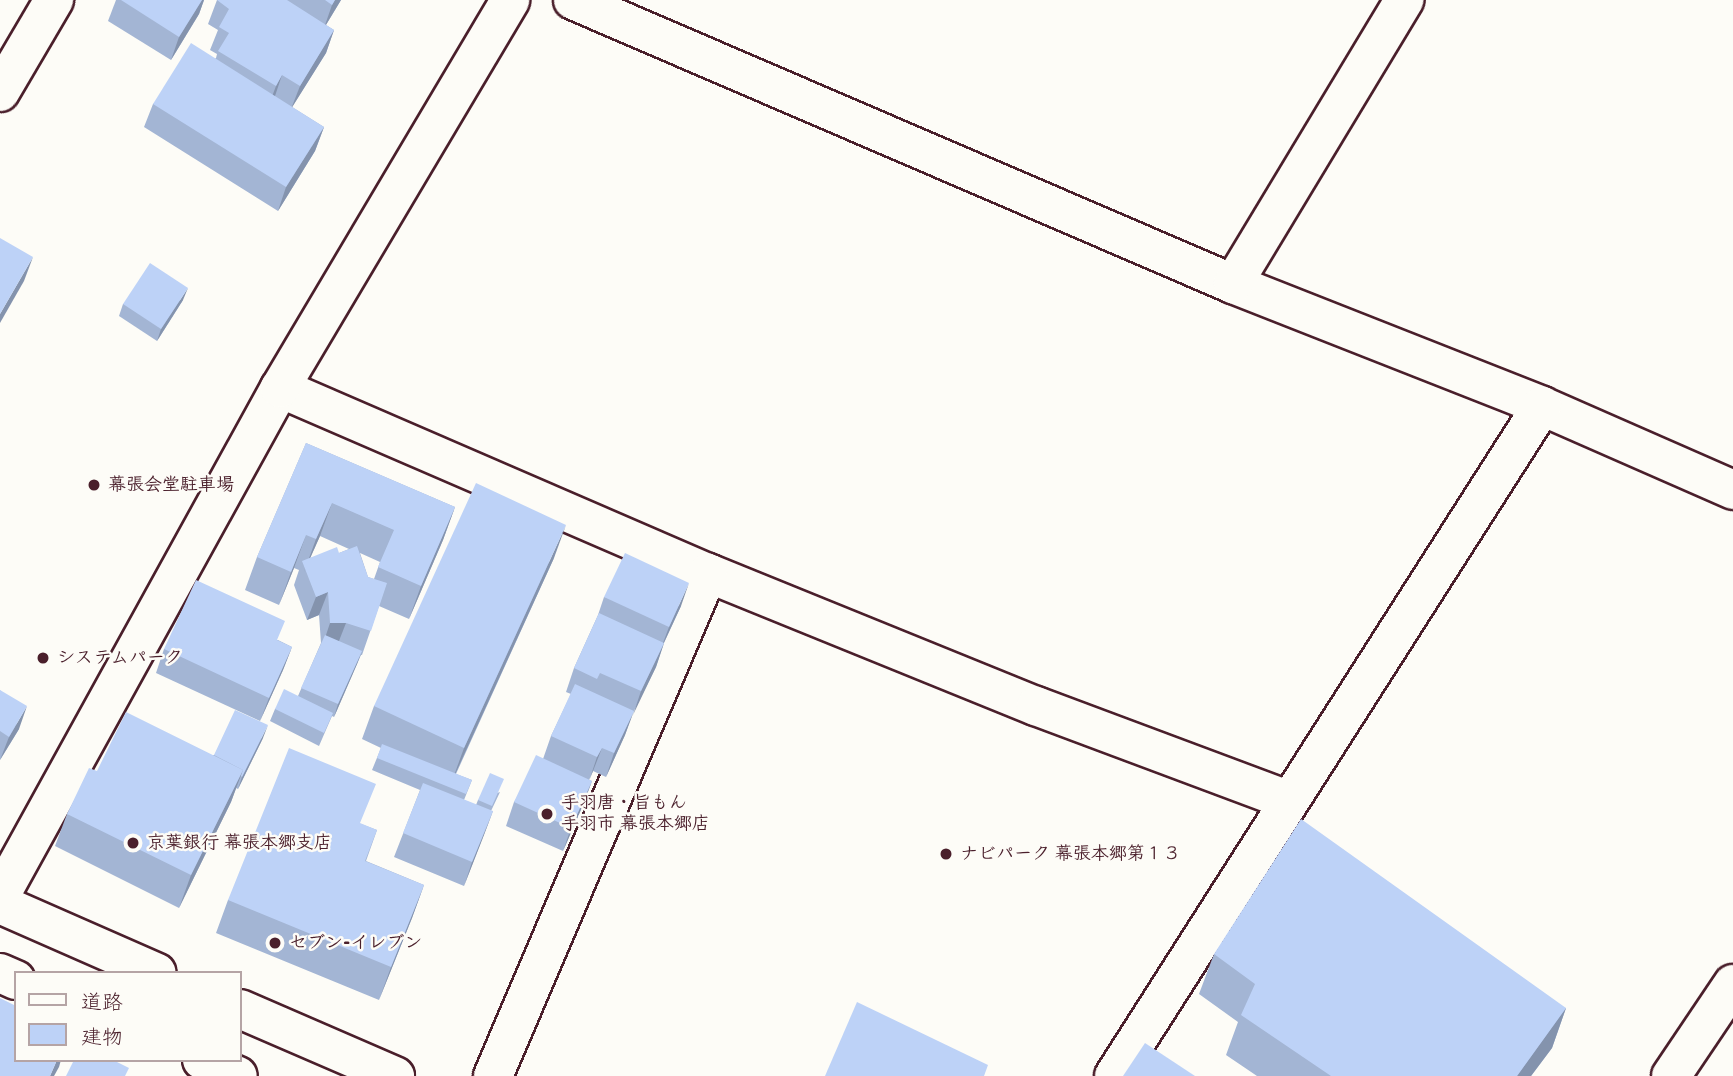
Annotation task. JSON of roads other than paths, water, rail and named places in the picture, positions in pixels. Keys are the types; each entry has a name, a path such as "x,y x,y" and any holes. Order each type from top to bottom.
{"street":[{"path":"0,92 54,0"},
{"path":"0,896 280,388 510,0"},
{"path":"573,0 1233,284 1542,406 1733,490"},
{"path":"1233,284 1404,0"},
{"path":"280,388 708,573 1036,706 1288,800"},
{"path":"1114,1076 1542,406"},
{"path":"493,1076 708,573"},
{"path":"0,904 152,971"},
{"path":"1671,1076 1733,984"},
{"path":"242,1010 395,1076"},
{"path":"206,1062 238,1076"}],"place":[{"name":"幕張会堂駐車場","path":"94,485"},
{"name":"システムパーク","path":"43,658"},
{"name":"手羽唐・旨もん 手羽市 幕張本郷店","path":"547,814"},
{"name":"京葉銀行 幕張本郷支店","path":"133,843"},
{"name":"ナビパーク 幕張本郷第１３","path":"946,854"},
{"name":"セブン-イレブン","path":"275,943"}]}
